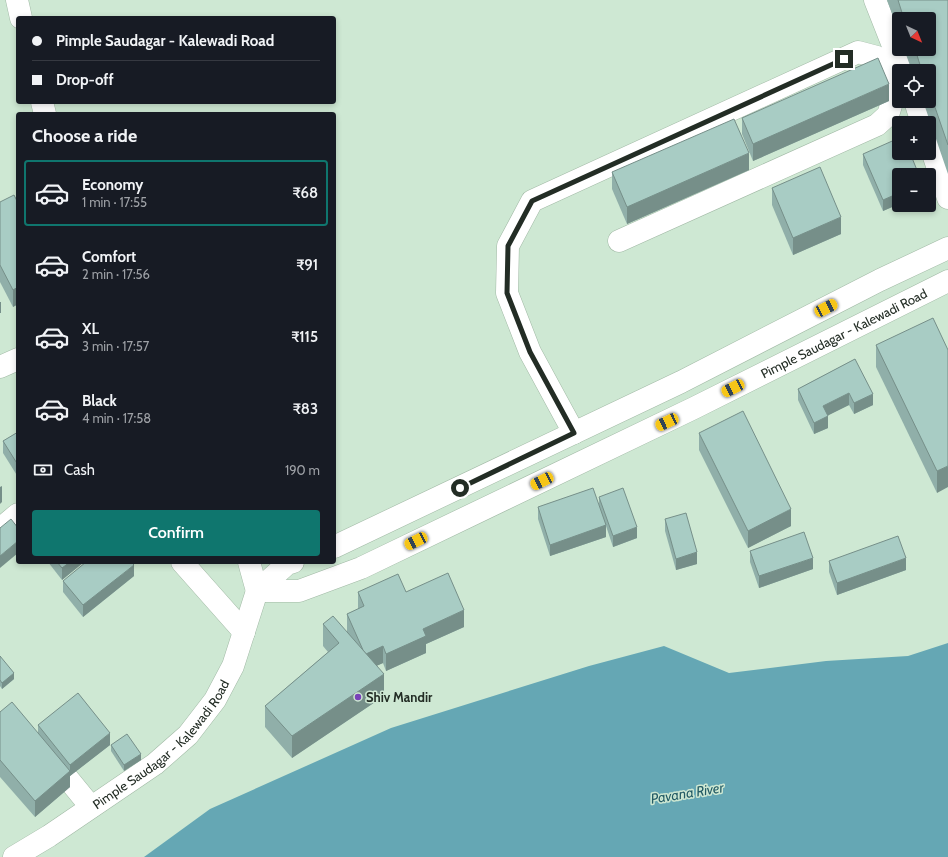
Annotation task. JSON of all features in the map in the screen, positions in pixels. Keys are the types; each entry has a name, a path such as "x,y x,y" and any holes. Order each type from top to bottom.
{"main road":[{"path":"17,0 21,16"},
{"path":"875,0 900,64"},
{"path":"574,433 530,352 507,293 508,246 532,201 858,52 877,57 890,73 893,99 888,114 877,125 619,241"},
{"path":"935,160 948,198"},
{"path":"336,546 681,382 948,248"},
{"name":"Pimple Saudagar - Kalewadi Road","path":"14,857 49,836 154,764 188,735 215,700 233,666 257,591 299,591 361,568 694,408 948,280"},
{"path":"772,336 785,362"},
{"path":"0,367 16,360"},
{"path":"0,529 16,516"},
{"path":"184,564 244,632"},
{"path":"250,564 257,591 287,564"},
{"path":"38,742 91,807"}],"water":[{"name":"Pavana River","path":"948,643 948,857 144,857 210,809 391,728 589,666 664,646 729,673 826,661 908,656"}],"building":[{"path":"898,0 948,0 948,145 935,108 936,64 920,64 917,56 936,56 936,12 902,12"},
{"path":"878,58 889,84 753,144 742,118"},
{"path":"734,119 749,153 627,207 612,172"},
{"path":"892,141 892,160 913,160 916,168 892,168 892,196 883,200 863,154"},
{"path":"820,167 841,217 793,238 772,188"},
{"path":"14,195 16,199 16,288 13,290 0,265 0,202"},
{"path":"933,318 948,350 948,466 937,471 876,345"},
{"path":"855,359 873,394 854,403 849,393 823,406 828,416 814,423 798,389"},
{"path":"743,411 791,509 748,531 699,433"},
{"path":"16,433 16,462 3,441"},
{"path":"593,488 606,525 550,545 538,507"},
{"path":"623,488 637,527 613,536 599,497"},
{"path":"686,513 697,552 676,559 665,519"},
{"path":"11,519 16,525 16,543 0,556 0,528"},
{"path":"804,532 813,558 759,576 750,551"},
{"path":"898,536 906,558 837,583 829,561"},
{"path":"59,564 67,564 62,568"},
{"path":"84,564 134,565 83,605 63,581"},
{"path":"448,573 464,610 423,629 426,636 386,654 383,646 366,654 347,614 364,606 358,592 398,574 406,592"},
{"path":"333,616 384,674 292,736 265,706 339,643 323,624"},
{"path":"0,656 14,673 2,683 0,680"},
{"path":"78,693 110,733 70,765 38,725"},
{"path":"12,702 70,771 35,801 0,760 0,712"},
{"path":"127,734 141,754 124,765 111,745"}],"place":[{"name":"Shiv Mandir","path":"358,697"}],"route":[{"path":"460,488 574,433 530,352 507,293 508,246 532,201 844,59"}]}
